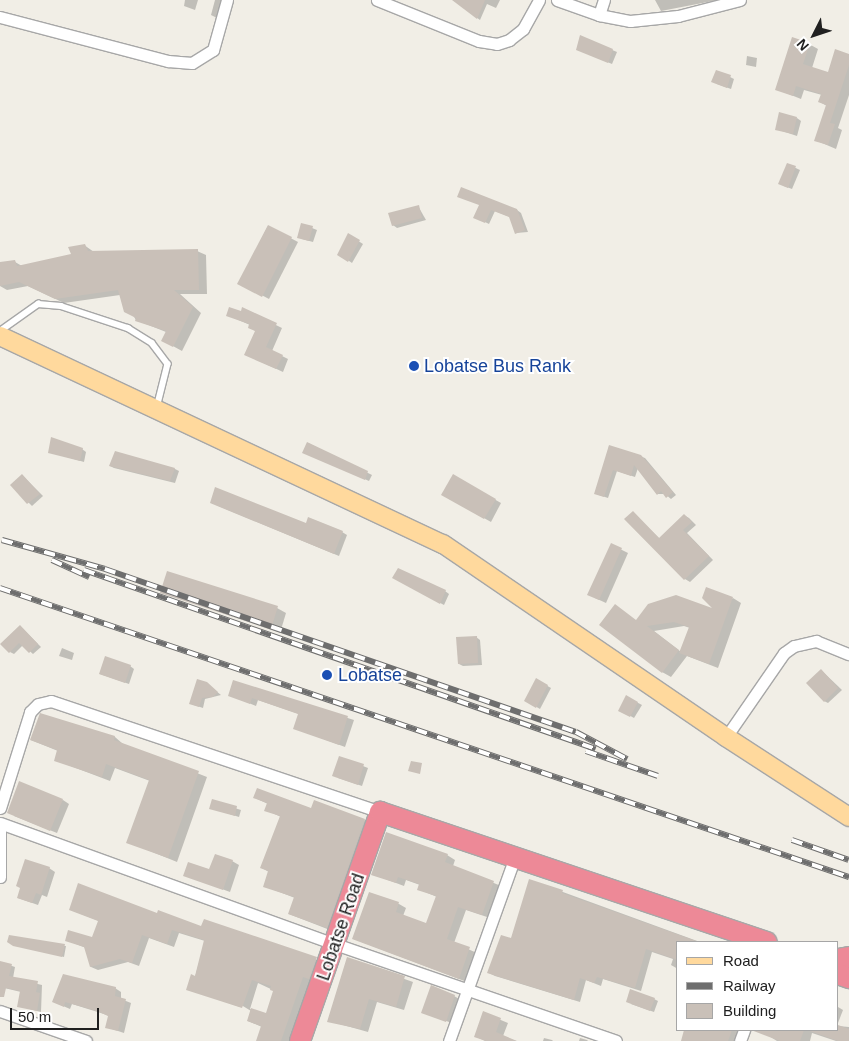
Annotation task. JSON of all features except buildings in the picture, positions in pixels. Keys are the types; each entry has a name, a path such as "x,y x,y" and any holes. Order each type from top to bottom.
{"highway":[{"path":"380,812 514,859 764,941"},
{"name":"Lobatse Road","path":"300,1041 380,812"}],"main road":[{"path":"0,336 157,408 443,544 726,737 849,817"}],"street":[{"path":"0,17 168,61 192,63 213,50 227,0"},
{"path":"377,0 479,41 497,44 509,40 523,29 539,0"},
{"path":"557,0 599,15 630,21 654,20 740,0"},
{"path":"599,15 604,0"},
{"path":"726,737 784,653 794,646 816,641 849,654"},
{"path":"0,808 30,712 38,704 50,702 380,812"},
{"path":"0,823 335,944 616,1041"},
{"path":"0,830 0,877"},
{"path":"449,1041 514,859"},
{"path":"0,1011 86,1041"}],"lane":[{"path":"0,331 38,304 61,306 128,328 152,343 168,364 157,408"}],"railway":[{"path":"2,540 105,569 576,732 627,759"},
{"path":"52,560 89,577"},
{"path":"84,570 596,749"},
{"path":"0,588 849,877"},
{"path":"586,751 658,776"},
{"path":"792,840 849,860"}],"place":[{"name":"Lobatse Bus Rank","path":"414,366"},
{"name":"Lobatse","path":"327,675"}]}
